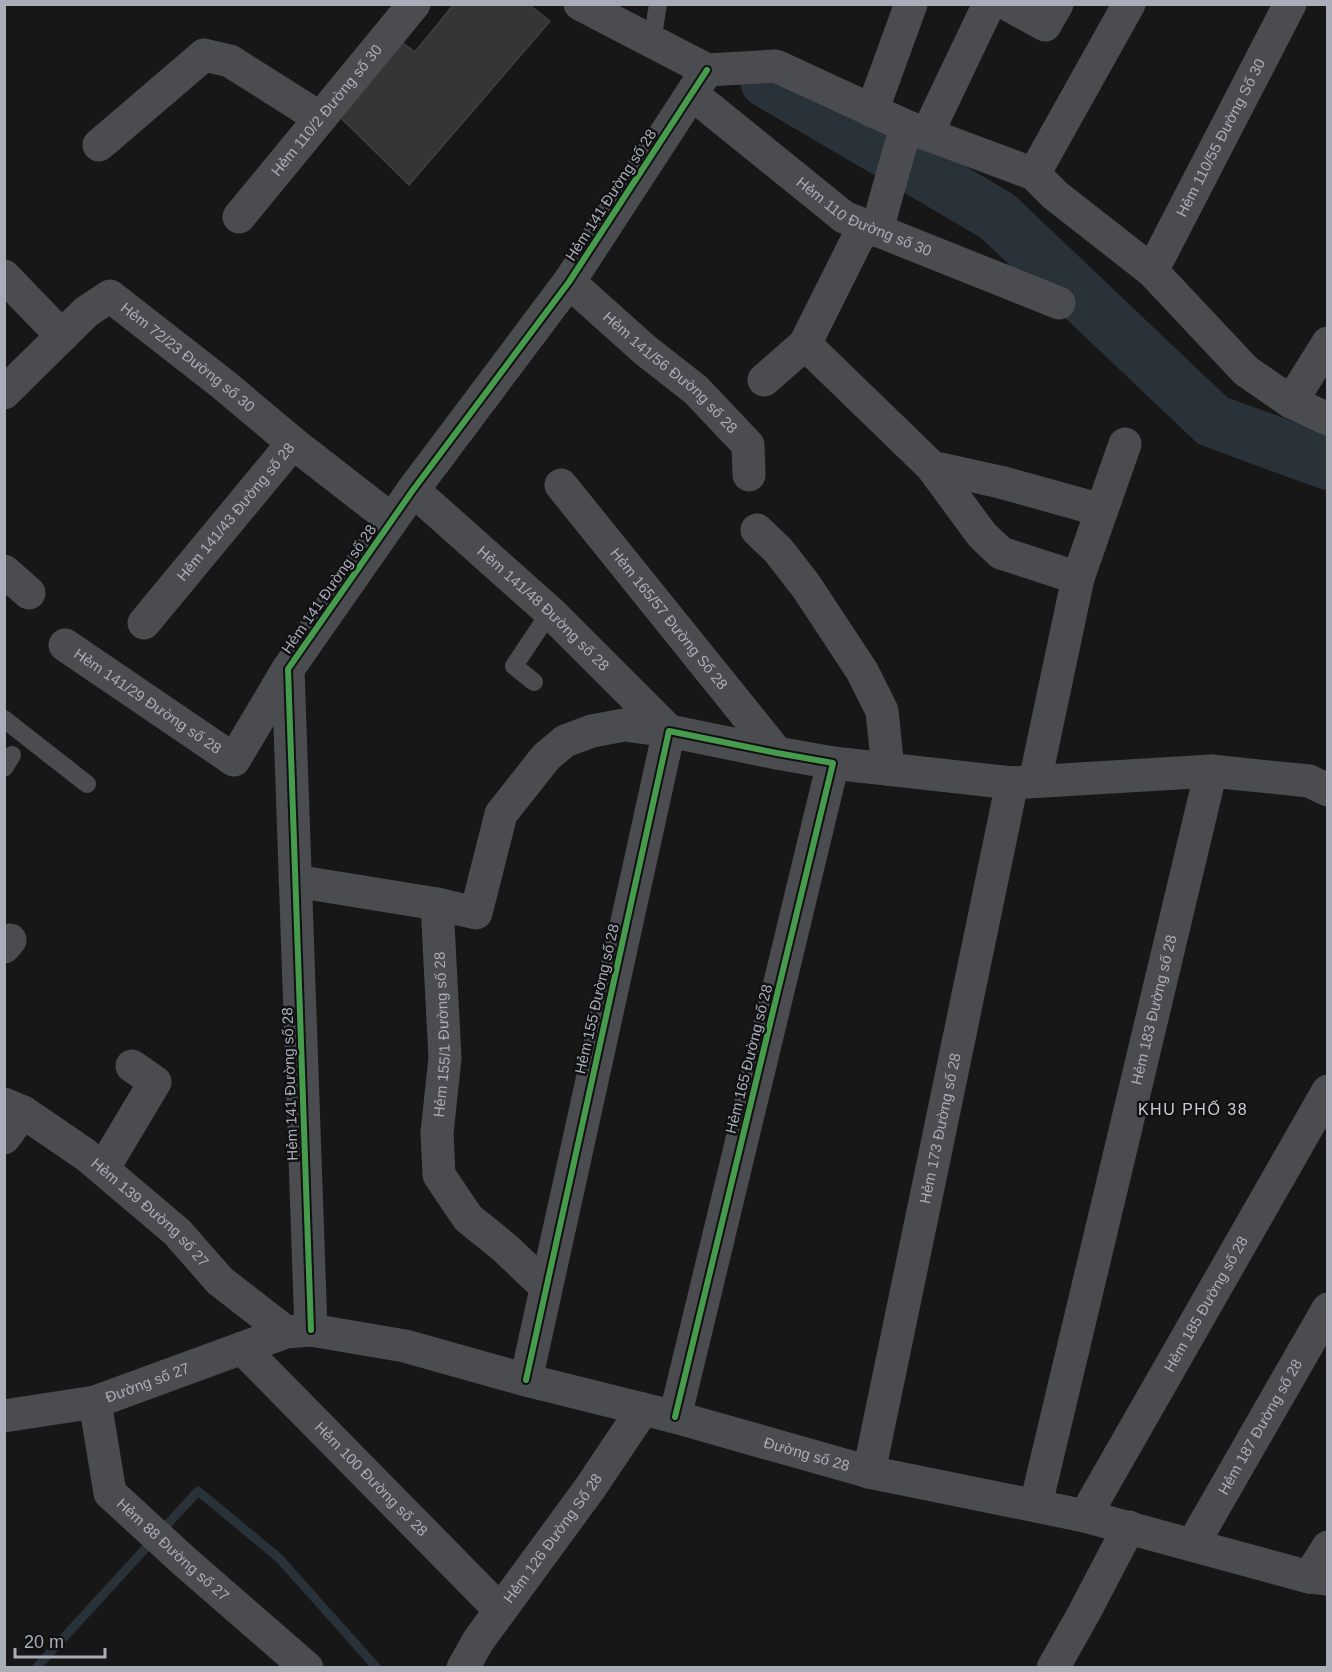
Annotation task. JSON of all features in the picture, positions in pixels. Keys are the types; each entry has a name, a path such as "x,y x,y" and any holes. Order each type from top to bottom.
{"street":[{"name":"Hẻm 110/2 Đường số 30","path":"238,217 414,4"},
{"name":"Hẻm 110 Đường số 30","path":"580,4 652,42 699,82 844,218 1059,303"},
{"path":"872,111 911,4"},
{"path":"764,380 805,344 871,228 912,134 989,4"},
{"path":"1007,4 1045,25 1057,4"},
{"path":"1034,174 1129,4"},
{"name":"Hẻm 110/55 Đường Số 30","path":"1152,271 1290,4"},
{"path":"99,145 204,55 230,61 320,118"},
{"path":"699,82 776,66 872,111 912,134 1034,174 1055,195 1152,271 1246,370 1292,402 1328,419"},
{"name":"Hẻm 141 Đường số 28","path":"298,1331 295,882 288,669 413,490 569,282 699,82"},
{"path":"4,276 62,336"},
{"name":"Hẻm 141/56 Đường số 28","path":"569,282 645,350 696,390 748,445 749,475"},
{"name":"Hẻm 72/23 Đường số 30","path":"4,393 86,312 110,296 224,385 292,443"},
{"path":"1292,402 1328,343"},
{"path":"805,344 932,467 982,535 1001,553 1078,578"},
{"name":"Hẻm 141/43 Đường số 28","path":"144,622 292,443 392,520"},
{"name":"Hẻm 173 Đường số 28","path":"869,1472 1023,782 1078,578 1125,444"},
{"path":"932,467 1000,482 1101,510"},
{"name":"Hẻm 165/57 Đường Số 28","path":"561,485 777,753"},
{"name":"Hẻm 141/48 Đường số 28","path":"413,490 550,612 669,731"},
{"path":"757,530 778,550 806,586 862,671 882,711 888,769"},
{"path":"4,571 29,593"},
{"name":"Hẻm 141/29 Đường số 28","path":"65,645 234,760 288,669"},
{"path":"295,882 437,904 476,913 501,814 546,757 566,741 592,731 624,725 669,731 833,762 1023,782 1211,771 1309,781 1328,790"},
{"name":"Hẻm 155 Đường số 28","path":"526,1380 669,731"},
{"name":"Hẻm 165 Đường số 28","path":"675,1417 833,762"},
{"name":"Hẻm 183 Đường số 28","path":"1036,1504 1211,771"},
{"name":"Hẻm 155/1 Đường số 28","path":"437,904 444,1058 437,1133 439,1175 468,1218 505,1248 546,1287"},
{"path":"103,1169 155,1082 132,1066"},
{"name":"Hẻm 185 Đường số 28","path":"1085,1516 1328,1091"},
{"name":"Hẻm 139 Đường số 27","path":"11,1118 86,1155 177,1232 220,1281 298,1331"},
{"name":"Hẻm 187 Đường số 28","path":"1192,1544 1328,1309"},
{"name":"Đường số 28","path":"298,1331 405,1347 675,1417 869,1472 1036,1504 1318,1578"},
{"name":"Đường số 27","path":"4,1416 95,1402 242,1348 298,1331"},
{"name":"Hẻm 100 Đường số 28","path":"242,1348 500,1610"},
{"name":"Hẻm 88 Đường số 27","path":"95,1402 110,1493 307,1668"},
{"name":"Hẻm 126 Đường Số 28","path":"463,1668 478,1641 590,1488 643,1409"},
{"path":"1053,1668 1129,1527"},
{"path":"1318,1578 1328,1547"}],"lane":[{"path":"652,42 658,4"},
{"path":"534,682 514,666 550,612"},
{"path":"4,719 87,784"}],"building":[{"path":"454,4 528,4 550,21 409,185 340,117 400,41 415,52"}],"waterway":[{"path":"767,81 997,216 1213,421 1328,463"},
{"path":"36,1668 198,1491 279,1558 377,1668"}],"cycle path":[{"path":"311,1330 288,669 413,490 569,282 707,70"},
{"path":"526,1380 669,731 833,763 675,1417"}],"district":[{"name":"KHU PHỐ 38","path":"1193,1109"}]}
